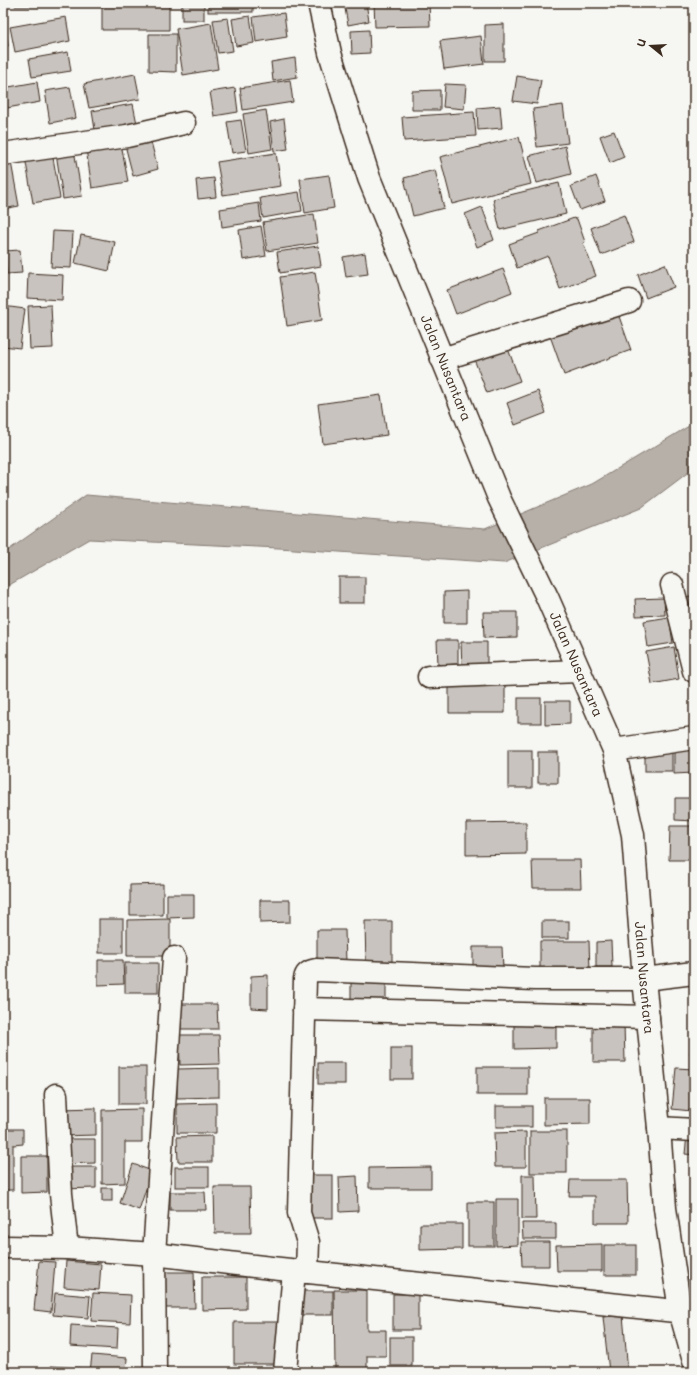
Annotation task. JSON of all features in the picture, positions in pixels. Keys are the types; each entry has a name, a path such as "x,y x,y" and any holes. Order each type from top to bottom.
{"main road":[{"name":"Jalan Nusantara","path":"319,3 330,53 368,178 499,498 547,597 614,750 633,835 644,978 660,1128 665,1208 687,1312 694,1361"},
{"path":"3,154 127,136 184,123"},
{"path":"442,359 629,301"},
{"path":"672,585 694,671"},
{"path":"429,677 579,671"},
{"path":"614,750 694,738"},
{"path":"155,1372 154,1254 174,958"},
{"path":"285,1372 300,1271 308,1242 299,1213 305,976 310,971 316,970 535,979 644,978 694,973"},
{"path":"304,1009 648,1017"},
{"path":"56,1095 61,1194 67,1248"},
{"path":"660,1128 694,1130"},
{"path":"3,1247 67,1248 154,1254 687,1312"}],"shaded area":[{"path":"694,423 694,468 641,508 504,563 279,548 89,539 11,584 3,597 3,554 86,495 485,529 592,484"}],"building":[{"path":"15,3 69,3 68,6 15,6"},
{"path":"131,3 169,3 169,30 102,30 102,5 131,5"},
{"path":"182,3 204,3 204,20 182,20"},
{"path":"208,3 253,3 253,12 208,12"},
{"path":"344,3 366,3 369,21 348,25"},
{"path":"374,3 429,3 430,26 375,27"},
{"path":"284,13 287,37 256,42 253,17"},
{"path":"3,15 8,46 3,47"},
{"path":"250,16 254,43 236,46 232,19"},
{"path":"66,17 70,41 15,52 10,27"},
{"path":"228,18 233,51 218,53 213,20"},
{"path":"211,23 218,69 183,75 176,29"},
{"path":"504,24 504,61 485,61 485,25"},
{"path":"369,30 370,53 352,54 351,31"},
{"path":"149,34 176,34 176,72 149,71"},
{"path":"481,36 484,64 444,69 440,41"},
{"path":"68,52 71,71 32,77 29,59"},
{"path":"295,58 297,77 273,81 271,62"},
{"path":"135,74 140,99 89,108 84,84"},
{"path":"517,76 541,80 537,104 513,101"},
{"path":"290,80 293,102 243,110 240,88"},
{"path":"37,82 40,102 7,108 3,88"},
{"path":"445,84 466,85 464,109 443,107"},
{"path":"70,87 76,118 50,123 45,91"},
{"path":"235,88 238,112 214,116 210,92"},
{"path":"440,90 440,110 412,110 412,91"},
{"path":"133,104 138,129 96,136 92,111"},
{"path":"563,105 568,143 537,147 533,109"},
{"path":"500,106 502,128 478,130 477,108"},
{"path":"266,110 272,149 249,153 243,114"},
{"path":"474,112 476,136 404,141 402,117"},
{"path":"284,119 288,149 274,151 270,122"},
{"path":"241,120 246,151 232,153 227,122"},
{"path":"614,131 624,157 610,163 600,136"},
{"path":"519,137 531,184 452,204 440,157"},
{"path":"150,138 158,169 133,176 125,145"},
{"path":"121,143 128,182 92,188 86,149"},
{"path":"565,146 571,174 537,183 529,156"},
{"path":"74,150 82,196 63,199 56,153"},
{"path":"52,152 60,198 33,203 25,157"},
{"path":"276,153 281,186 223,195 217,162"},
{"path":"11,162 19,206 3,209 3,163"},
{"path":"435,170 444,208 413,216 404,178"},
{"path":"329,175 334,208 305,213 300,179"},
{"path":"596,176 605,201 580,210 571,186"},
{"path":"214,178 216,197 198,199 196,180"},
{"path":"559,183 566,214 500,230 493,199"},
{"path":"299,192 302,211 263,218 260,198"},
{"path":"259,203 261,221 222,227 220,209"},
{"path":"482,207 494,240 477,247 465,214"},
{"path":"314,214 318,243 267,251 263,222"},
{"path":"624,215 634,242 601,255 591,228"},
{"path":"574,218 577,219 585,242 583,243 596,276 560,289 548,256 517,268 509,244"},
{"path":"261,226 266,256 243,260 239,230"},
{"path":"53,231 73,232 71,268 51,267"},
{"path":"81,235 115,242 109,271 75,263"},
{"path":"318,246 321,266 280,273 277,252"},
{"path":"20,250 22,273 7,274 5,251"},
{"path":"365,253 368,274 346,277 343,257"},
{"path":"665,264 674,287 646,298 638,275"},
{"path":"503,269 512,292 456,314 447,290"},
{"path":"315,272 322,320 287,326 280,277"},
{"path":"28,273 63,275 62,300 27,298"},
{"path":"51,305 53,348 30,349 28,306"},
{"path":"3,306 25,309 20,348 3,346"},
{"path":"616,308 631,350 564,375 549,333"},
{"path":"507,346 520,381 487,393 474,359"},
{"path":"538,391 546,413 515,425 507,403"},
{"path":"381,395 387,435 323,444 318,404"},
{"path":"339,577 365,577 365,603 339,603"},
{"path":"467,591 467,623 444,623 444,592"},
{"path":"694,595 694,641 682,598"},
{"path":"664,598 665,615 636,616 635,599"},
{"path":"483,612 517,612 517,637 484,638"},
{"path":"669,617 673,643 648,647 644,621"},
{"path":"437,640 458,640 458,664 438,665"},
{"path":"461,642 487,642 487,667 462,668"},
{"path":"674,647 679,679 652,684 646,652"},
{"path":"505,679 505,713 449,713 449,680"},
{"path":"518,698 541,698 541,723 518,723"},
{"path":"545,701 570,701 570,724 545,725"},
{"path":"674,749 694,749 694,773 674,774"},
{"path":"508,750 532,750 532,788 508,788"},
{"path":"538,752 558,752 558,783 538,783"},
{"path":"645,753 672,753 672,771 645,771"},
{"path":"675,798 694,798 694,821 675,820"},
{"path":"526,822 526,854 466,855 466,823"},
{"path":"670,826 694,826 694,860 669,860"},
{"path":"532,860 580,860 581,888 533,888"},
{"path":"163,884 163,915 130,915 130,885"},
{"path":"167,894 194,894 194,917 167,918"},
{"path":"260,900 290,900 290,922 260,923"},
{"path":"99,919 123,919 123,953 99,953"},
{"path":"170,919 170,956 127,956 127,920"},
{"path":"365,921 392,921 392,968 366,968"},
{"path":"542,921 569,921 569,938 542,938"},
{"path":"317,930 345,930 346,963 317,964"},
{"path":"540,941 589,941 590,971 540,972"},
{"path":"611,941 612,967 596,967 596,942"},
{"path":"473,947 502,947 503,969 473,970"},
{"path":"98,960 123,960 124,984 98,985"},
{"path":"125,963 158,963 158,993 125,993"},
{"path":"268,975 268,1009 251,1008 251,976"},
{"path":"351,978 386,978 386,1001 351,1001"},
{"path":"178,1004 217,1004 218,1029 178,1029"},
{"path":"593,1023 624,1023 625,1062 593,1062"},
{"path":"514,1024 556,1024 556,1048 514,1049"},
{"path":"694,1027 694,1055 690,1054"},
{"path":"179,1035 219,1035 220,1064 180,1065"},
{"path":"391,1048 412,1048 412,1079 391,1079"},
{"path":"318,1063 345,1063 345,1084 318,1084"},
{"path":"119,1067 146,1067 146,1104 119,1104"},
{"path":"477,1067 528,1067 528,1095 477,1095"},
{"path":"219,1068 219,1097 177,1098 177,1069"},
{"path":"676,1068 694,1069 691,1111 672,1109"},
{"path":"544,1098 590,1098 590,1124 544,1125"},
{"path":"216,1103 216,1133 177,1133 177,1104"},
{"path":"496,1106 532,1106 532,1127 496,1127"},
{"path":"96,1108 96,1135 60,1136 60,1109"},
{"path":"142,1109 142,1142 125,1142 125,1183 102,1184 102,1110"},
{"path":"3,1129 23,1129 23,1144 13,1145 13,1190 3,1190"},
{"path":"530,1131 567,1131 567,1173 530,1173"},
{"path":"526,1132 526,1167 495,1167 494,1133"},
{"path":"687,1135 694,1136 694,1155 685,1154"},
{"path":"212,1136 212,1162 178,1162 177,1137"},
{"path":"63,1139 95,1139 95,1163 63,1164"},
{"path":"21,1156 47,1156 47,1192 21,1193"},
{"path":"133,1164 152,1171 139,1210 120,1203"},
{"path":"62,1167 96,1167 96,1188 62,1189"},
{"path":"175,1167 209,1167 209,1187 175,1187"},
{"path":"431,1167 431,1188 369,1188 369,1168"},
{"path":"306,1175 333,1175 333,1218 306,1218"},
{"path":"522,1175 535,1175 536,1219 522,1219"},
{"path":"357,1176 358,1211 340,1212 339,1177"},
{"path":"570,1180 627,1180 628,1223 595,1223 595,1196 569,1196"},
{"path":"214,1187 250,1187 251,1233 215,1233"},
{"path":"102,1188 112,1188 112,1201 102,1201"},
{"path":"170,1192 205,1192 206,1210 170,1210"},
{"path":"496,1199 518,1199 518,1245 496,1246"},
{"path":"468,1202 494,1202 494,1246 468,1246"},
{"path":"522,1223 556,1223 556,1239 523,1239"},
{"path":"420,1224 462,1224 462,1249 420,1250"},
{"path":"521,1242 549,1242 549,1266 522,1266"},
{"path":"602,1244 602,1271 557,1271 556,1245"},
{"path":"604,1245 636,1245 636,1275 604,1275"},
{"path":"39,1261 55,1262 51,1312 34,1310"},
{"path":"66,1261 101,1264 99,1290 64,1287"},
{"path":"165,1272 194,1272 195,1308 165,1308"},
{"path":"202,1277 246,1277 246,1309 202,1310"},
{"path":"334,1290 367,1290 367,1330 386,1330 386,1356 367,1356 367,1369 335,1369"},
{"path":"297,1291 333,1291 333,1315 297,1315"},
{"path":"55,1293 90,1296 88,1318 53,1315"},
{"path":"93,1293 131,1295 130,1323 91,1321"},
{"path":"393,1294 418,1294 418,1330 393,1330"},
{"path":"623,1315 628,1372 609,1372 603,1317"},
{"path":"234,1322 282,1322 282,1364 234,1364"},
{"path":"71,1325 118,1328 117,1349 70,1346"},
{"path":"390,1337 412,1337 412,1366 390,1366"},
{"path":"92,1355 127,1358 126,1372 90,1372"},
{"path":"51,1366 80,1368 80,1372 51,1372"}]}
